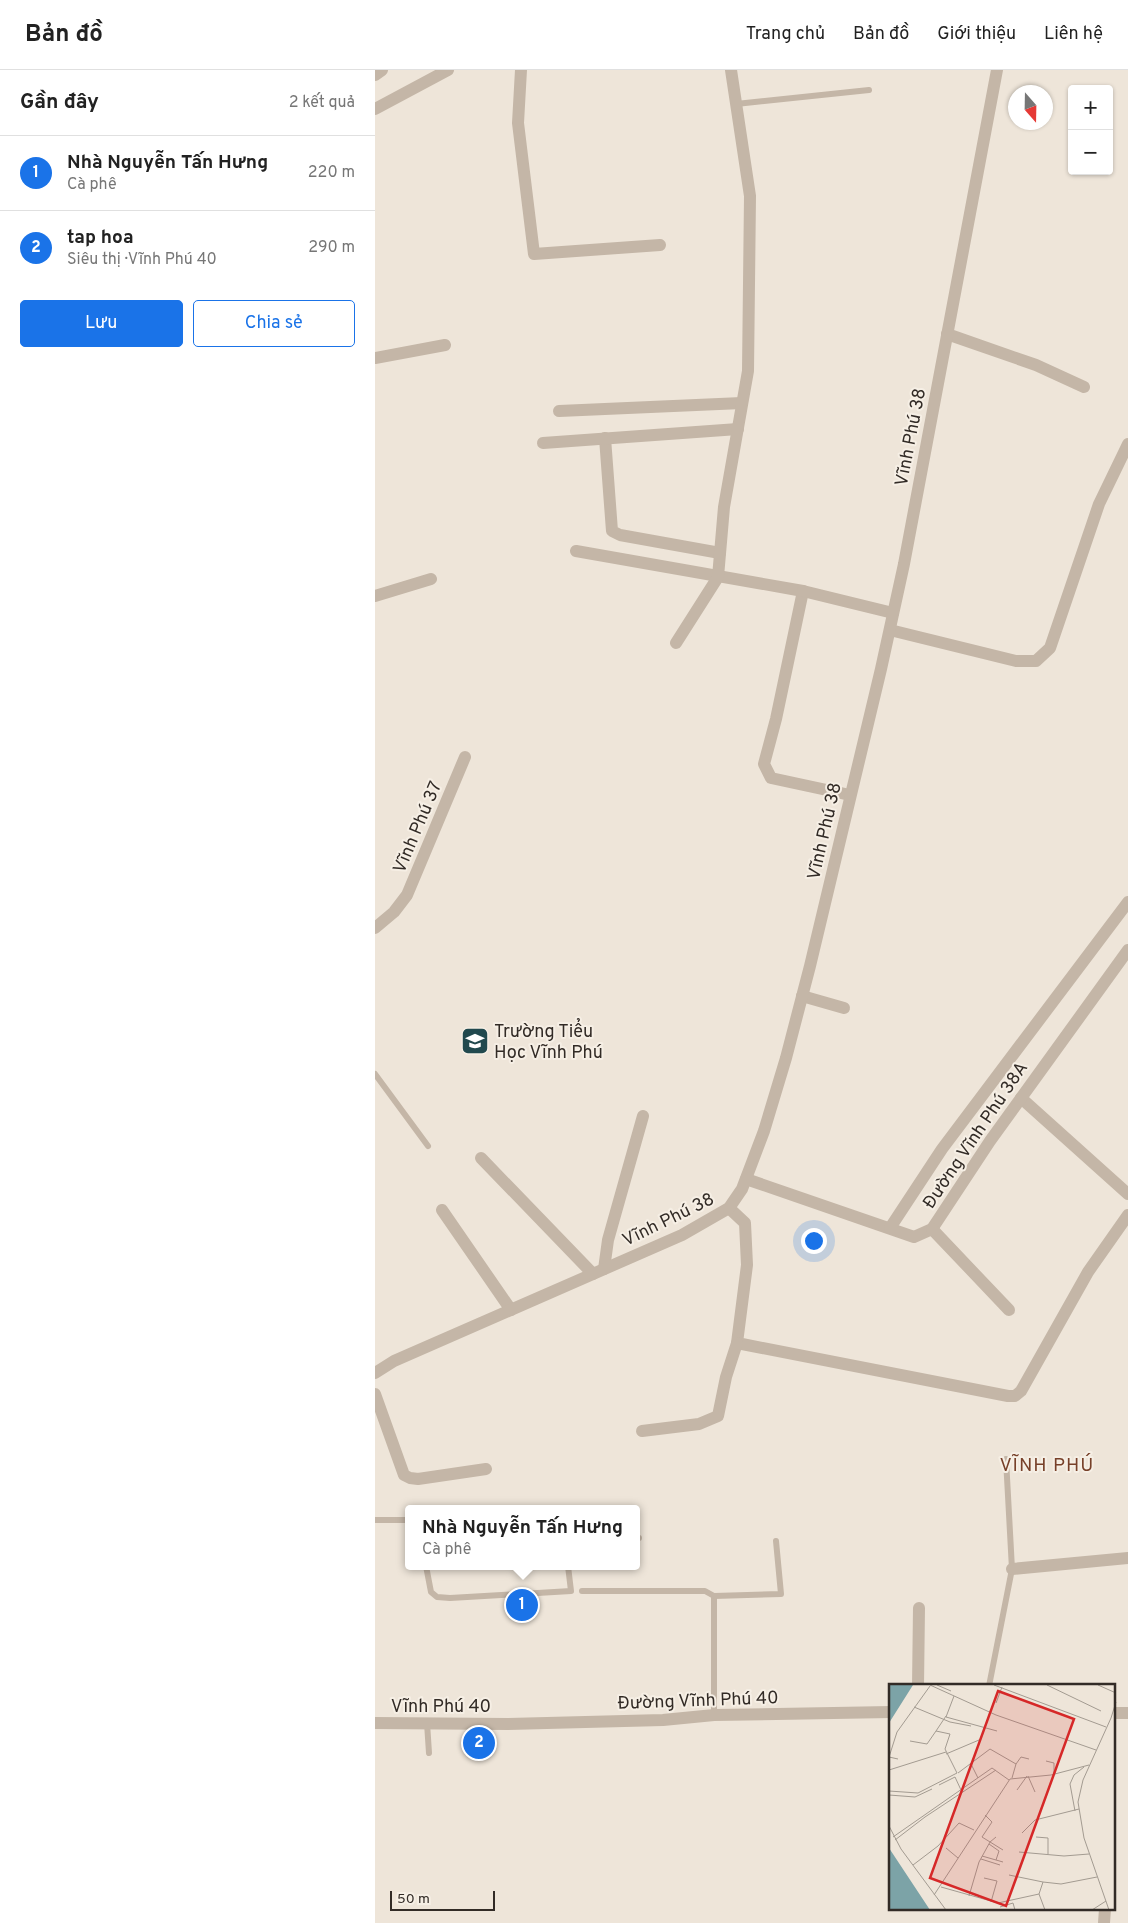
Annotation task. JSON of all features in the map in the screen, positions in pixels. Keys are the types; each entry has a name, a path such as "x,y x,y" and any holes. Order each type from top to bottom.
{"street":[{"path":"375,75 382,70"},
{"path":"375,109 433,73 448,70"},
{"path":"521,70 518,123 534,254 660,245"},
{"path":"676,643 718,577 724,507 748,371 750,196 731,70"},
{"name":"Vĩnh Phú 38","path":"375,1373 394,1361 682,1235 729,1208 742,1190 764,1132 802,996 890,630 997,70"},
{"path":"947,334 1036,365 1084,387"},
{"path":"375,358 445,345"},
{"path":"559,410 742,403"},
{"path":"543,443 738,429"},
{"path":"605,438 612,530 620,534 720,553"},
{"path":"890,630 1016,661 1036,661 1050,648 1099,504 1128,444"},
{"path":"576,551 803,591 893,613"},
{"path":"375,596 431,579"},
{"path":"803,591 777,719 764,764 771,778 850,795"},
{"name":"Vĩnh Phú 37","path":"375,928 394,912 407,895 465,757"},
{"path":"889,1228 942,1149 1128,902"},
{"name":"Đường Vĩnh Phú 38A","path":"746,1179 914,1237 932,1229 989,1141 1128,950"},
{"path":"802,996 844,1008"},
{"path":"1021,1098 1128,1194"},
{"path":"481,1158 599,1272 643,1116"},
{"path":"642,1431 699,1424 718,1416 726,1377 737,1342 747,1265 745,1223 729,1208"},
{"path":"442,1210 511,1310"},
{"path":"737,1342 1015,1396 1029,1379 1089,1272 1128,1215"},
{"path":"932,1229 1009,1310"},
{"path":"375,1394 404,1475 419,1479 486,1470"},
{"path":"1012,1569 1128,1558"},
{"path":"918,1684 919,1608"},
{"name":"Đường Vĩnh Phú 40","path":"508,1724 663,1720 715,1715 889,1712"},
{"path":"1115,1713 1128,1714"},
{"name":"Vĩnh Phú 40","path":"375,1723 508,1724"},
{"path":"1105,1910 1105,1923"}],"lane":[{"path":"736,104 869,90"},
{"path":"375,1074 428,1146"},
{"path":"989,1684 1012,1569 1006,1459"},
{"path":"375,1520 405,1520"},
{"path":"582,1591 705,1591 714,1596 781,1594 776,1541"},
{"path":"427,1570 431,1592 437,1597 451,1598 571,1591 569,1570"},
{"path":"714,1596 715,1715"},
{"path":"427,1723 429,1753"}],"place":[{"name":"Trường Tiểu Học Vĩnh Phú","path":"475,1041"},
{"name":"Nhà Nguyễn Tấn Hưng","path":"522,1605"},
{"name":"tap hoa","path":"479,1743"}],"district":[{"name":"VĨNH PHÚ","path":"1047,1464"}]}
